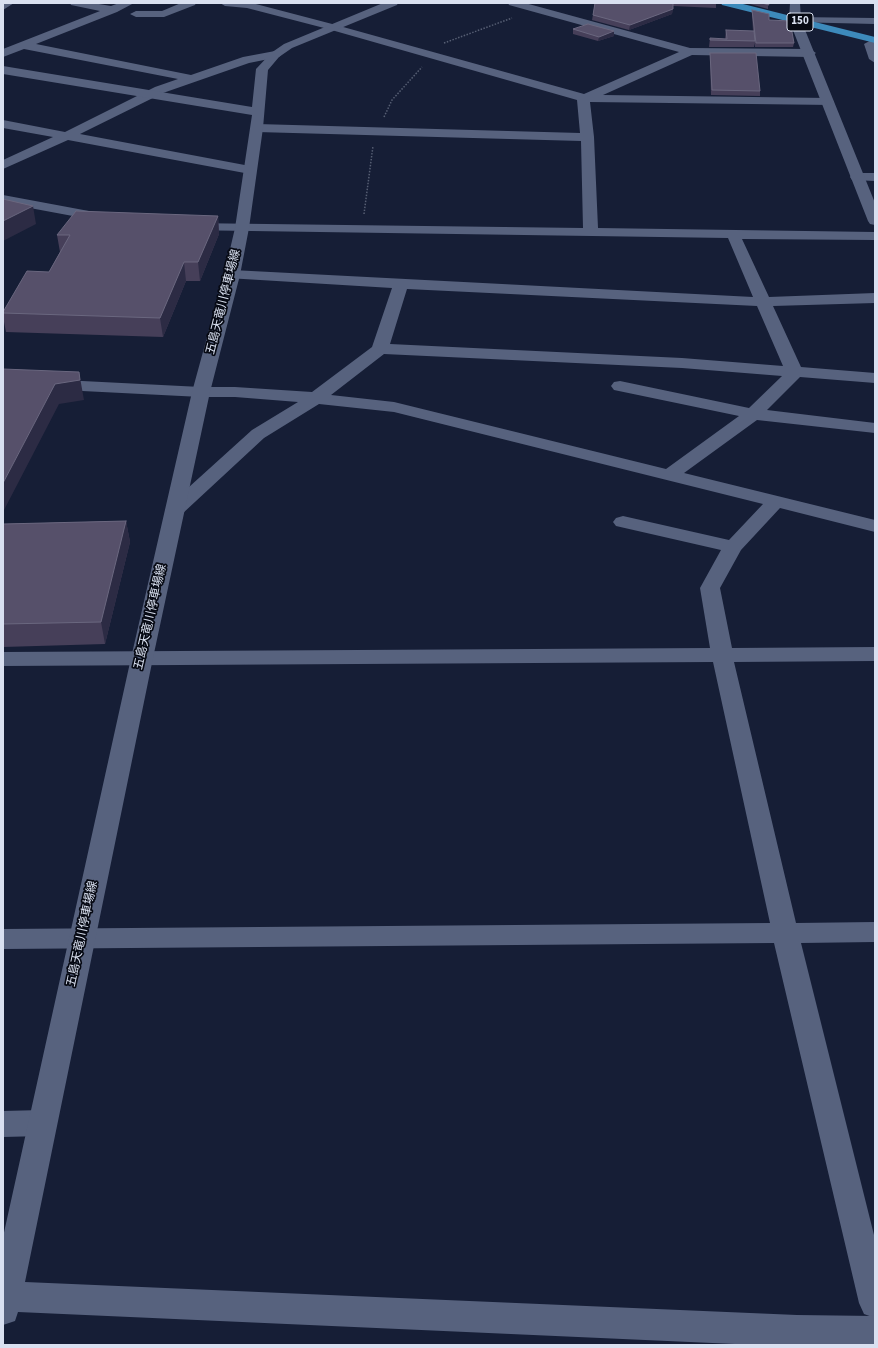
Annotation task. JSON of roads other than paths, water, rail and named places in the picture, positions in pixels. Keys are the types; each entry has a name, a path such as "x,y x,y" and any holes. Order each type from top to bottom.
{"highway":[{"name":"150","path":"726,3 875,41"}],"street":[{"path":"3,7 9,3"},
{"path":"74,3 113,10"},
{"path":"3,53 129,3"},
{"path":"136,14 164,14 190,3"},
{"path":"225,3 247,5 332,27 583,98 828,102"},
{"name":"五島天竜川停車場線","path":"4,1301 142,658 201,392 232,276 242,228 258,120 262,69 275,54 304,38 393,3"},
{"path":"513,3 690,51 810,53"},
{"path":"795,3 795,20 810,53 875,221"},
{"path":"795,20 875,21"},
{"path":"875,41 870,44 875,59"},
{"path":"23,45 188,78"},
{"path":"583,98 690,51"},
{"path":"3,165 154,94 159,90 188,78 246,60 275,54"},
{"path":"3,70 154,94 258,120 378,131 587,138"},
{"path":"583,98 587,138 591,233"},
{"path":"3,124 250,170"},
{"path":"858,177 875,177"},
{"path":"3,199 116,221"},
{"path":"170,227 875,236"},
{"path":"733,234 765,302 795,373"},
{"path":"232,276 765,302 875,298"},
{"path":"175,510 258,434 316,398 380,349 401,284"},
{"path":"380,349 682,363 795,373 875,378"},
{"path":"670,475 753,414 795,373"},
{"path":"3,382 201,392 234,392 316,398 394,407 875,526"},
{"path":"620,386 651,394 753,414 875,428"},
{"path":"776,502 733,547 710,588 722,655 785,933 875,1303"},
{"path":"623,522 733,547"},
{"path":"3,659 875,654"},
{"path":"3,939 875,932"},
{"path":"3,1124 42,1124"},
{"path":"4,1301 798,1338 875,1332"}]}
